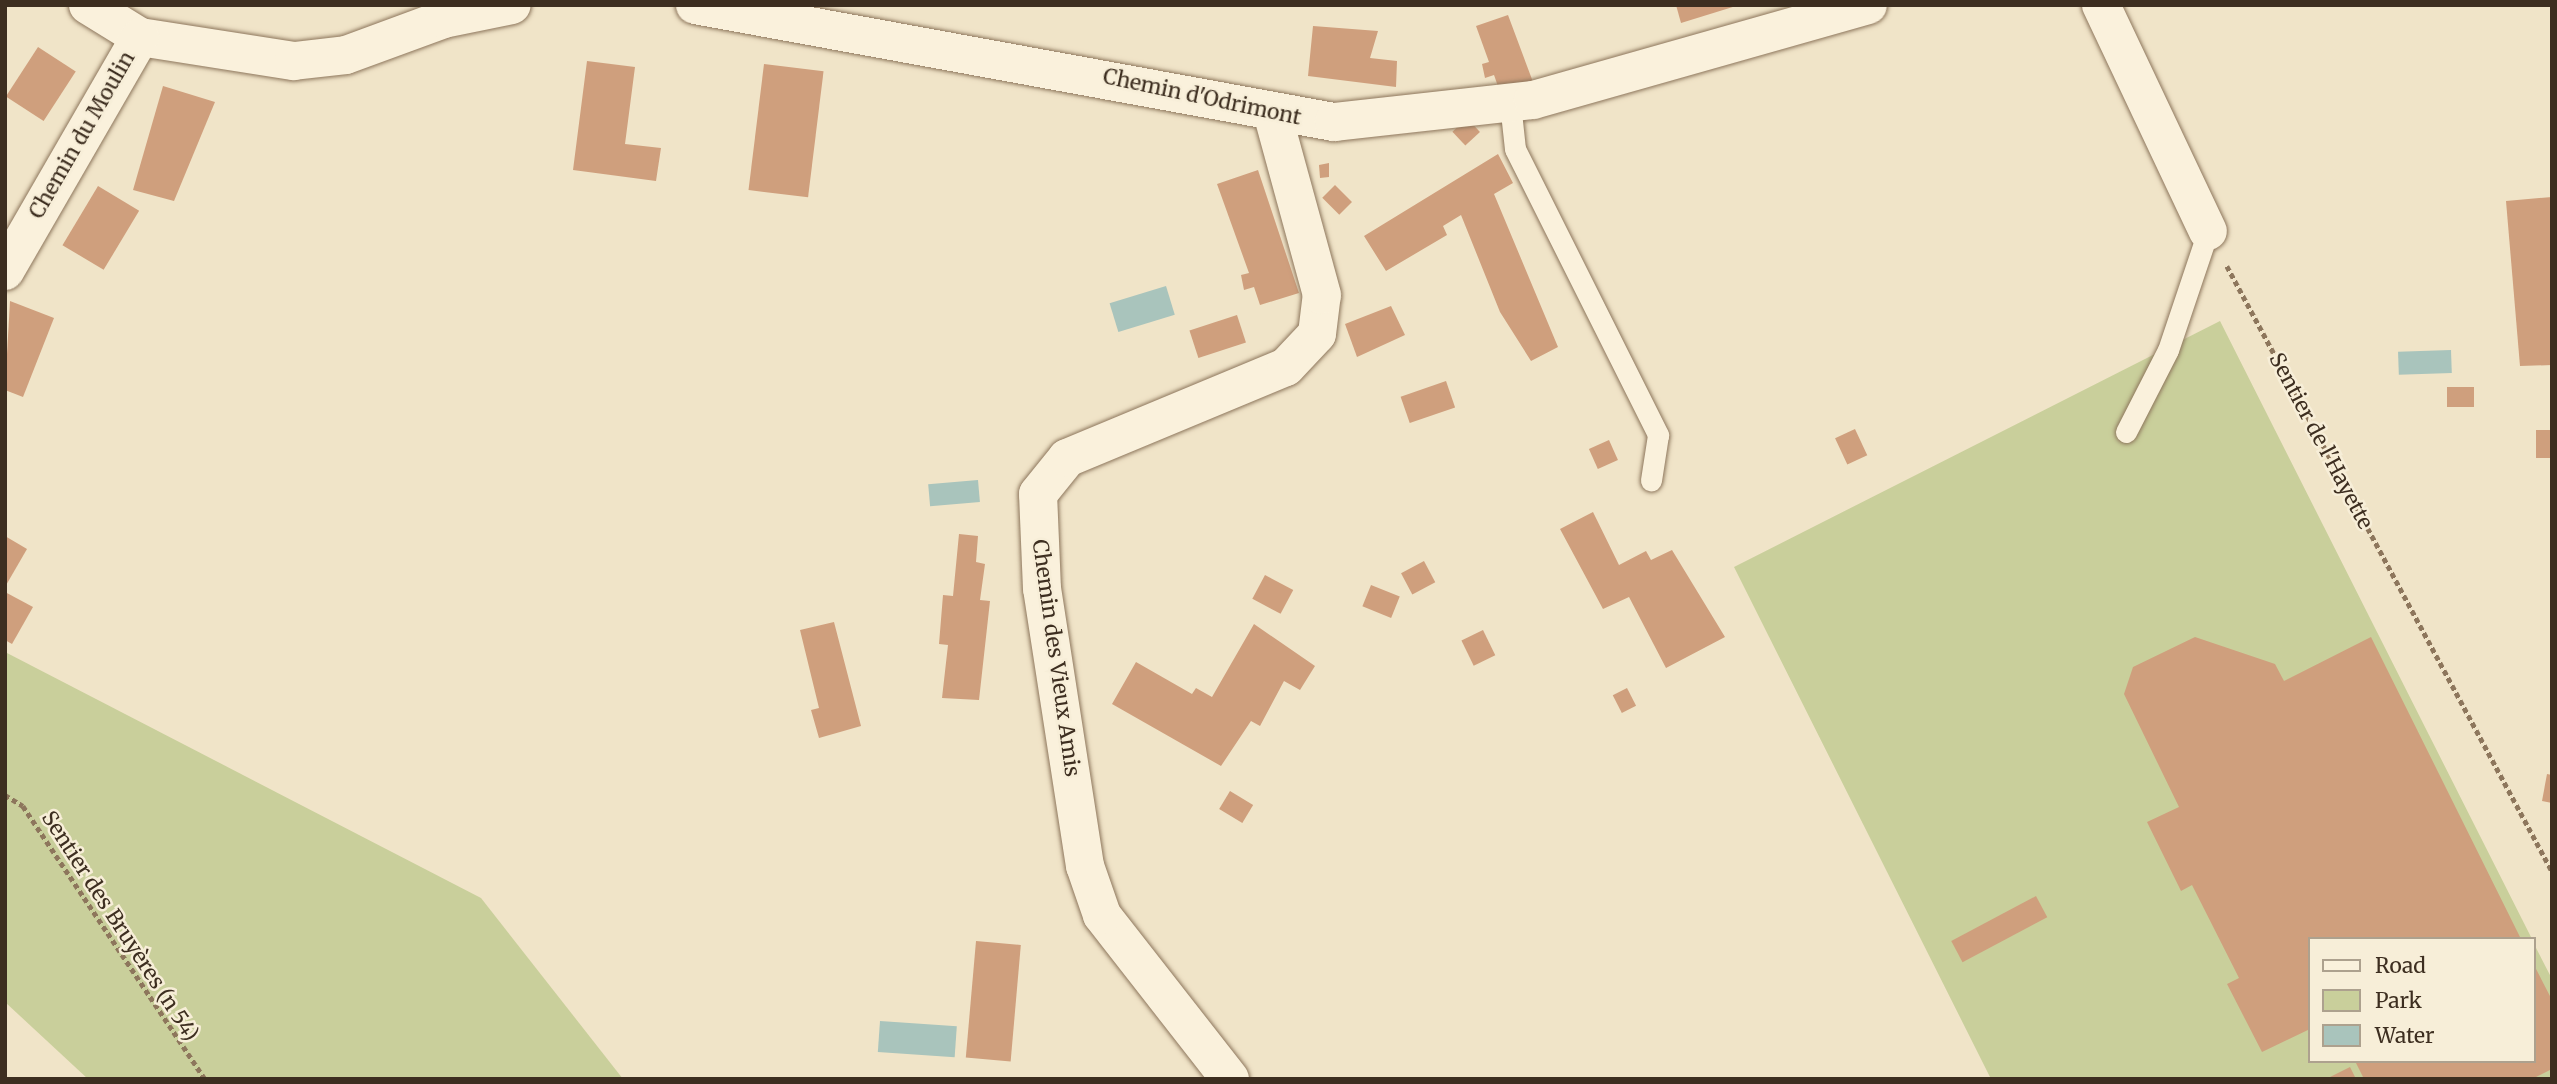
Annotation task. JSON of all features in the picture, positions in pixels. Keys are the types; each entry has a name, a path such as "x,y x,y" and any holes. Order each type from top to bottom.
{"street":[{"path":"88,5 140,37 293,61 346,55 444,19 512,5"},
{"name":"Chemin d'Odrimont","path":"695,5 1133,82 1273,116 1334,122 1510,103 1868,5"},
{"path":"2101,5 2208,231"},
{"name":"Chemin du Moulin","path":"5,271 140,37"},
{"name":"Chemin des Vieux Amis","path":"1230,1079 1102,915 1085,866 1042,589 1038,494 1067,458 1286,367 1317,334 1322,295 1273,116"}],"lane":[{"path":"1510,103 1515,149 1658,435 1651,480"},
{"path":"2126,432 2168,350 2208,231"}],"path":[{"name":"Sentier de l'Hayette","path":"2208,231 2552,871"},
{"name":"Sentier des Bruyères (n 54)","path":"5,795 23,806 205,1079"}],"green space":[{"path":"2220,321 2531,937 2308,937 2308,1063 2536,1063 2536,948 2552,979 2552,1079 1991,1079 1734,567"},
{"path":"7,653 481,898 623,1079 88,1079 5,1002"}],"water":[{"path":"1166,286 1175,315 1118,332 1110,303"},
{"path":"2451,350 2452,373 2399,375 2398,352"},
{"path":"978,480 980,502 930,506 928,484"},
{"path":"880,1021 957,1026 955,1057 878,1052"}],"building":[{"path":"1676,5 1736,5 1736,6 1681,23"},
{"path":"1508,15 1533,82 1500,92 1494,75 1485,78 1482,64 1489,62 1476,26"},
{"path":"1313,26 1378,31 1370,58 1397,61 1396,87 1308,76"},
{"path":"38,47 76,72 44,121 6,96"},
{"path":"587,61 635,67 625,144 661,148 656,181 573,170"},
{"path":"764,64 824,71 808,197 749,190"},
{"path":"163,86 215,102 174,201 133,190"},
{"path":"1467,118 1480,132 1465,146 1452,132"},
{"path":"1498,154 1513,183 1494,194 1558,347 1531,361 1500,312 1461,215 1443,226 1447,235 1386,271 1364,236"},
{"path":"1329,163 1329,177 1320,178 1319,165"},
{"path":"1258,170 1299,293 1260,305 1254,287 1244,290 1241,275 1249,273 1217,184"},
{"path":"1335,185 1352,202 1339,215 1322,198"},
{"path":"98,186 139,211 104,270 62,245"},
{"path":"2552,197 2552,365 2520,366 2506,201"},
{"path":"10,301 54,318 23,397 5,390"},
{"path":"1391,306 1405,335 1357,357 1345,324"},
{"path":"1237,315 1246,343 1198,358 1189,330"},
{"path":"1446,381 1455,407 1410,423 1401,397"},
{"path":"2447,387 2474,387 2474,407 2447,407"},
{"path":"1855,429 1867,455 1847,465 1835,438"},
{"path":"2536,430 2552,430 2552,458 2536,458"},
{"path":"1609,440 1618,460 1598,469 1589,449"},
{"path":"1593,512 1619,565 1646,551 1651,560 1672,550 1725,637 1666,668 1629,597 1603,609 1560,529"},
{"path":"959,534 978,536 976,562 985,564 980,600 990,601 979,700 942,698 948,645 939,644 943,595 953,596"},
{"path":"5,536 27,549 5,587"},
{"path":"1424,561 1435,582 1412,594 1401,573"},
{"path":"1265,575 1293,590 1281,614 1252,599"},
{"path":"1371,585 1400,597 1391,618 1362,606"},
{"path":"5,592 33,607 12,644 5,640"},
{"path":"834,622 861,726 819,738 811,710 819,708 800,630"},
{"path":"1254,624 1315,666 1300,690 1284,681 1260,726 1251,721 1221,766 1112,704 1136,662 1192,694 1196,688 1212,697"},
{"path":"1483,630 1495,655 1474,666 1461,641"},
{"path":"2195,637 2275,664 2284,681 2371,637 2520,937 2308,937 2308,1030 2262,1052 2227,984 2239,978 2192,885 2181,891 2147,822 2179,807 2124,694 2133,667"},
{"path":"1627,688 1636,706 1622,713 1613,695"},
{"path":"2547,774 2552,775 2552,803 2542,801"},
{"path":"1230,791 1253,805 1242,823 1219,809"},
{"path":"2036,896 2047,917 1963,962 1951,941"},
{"path":"976,941 1021,945 1011,1061 966,1058"},
{"path":"2536,969 2552,1000 2552,1069 2532,1079 2364,1079 2356,1063 2536,1063"},
{"path":"2350,1067 2356,1079 2326,1079"}]}
